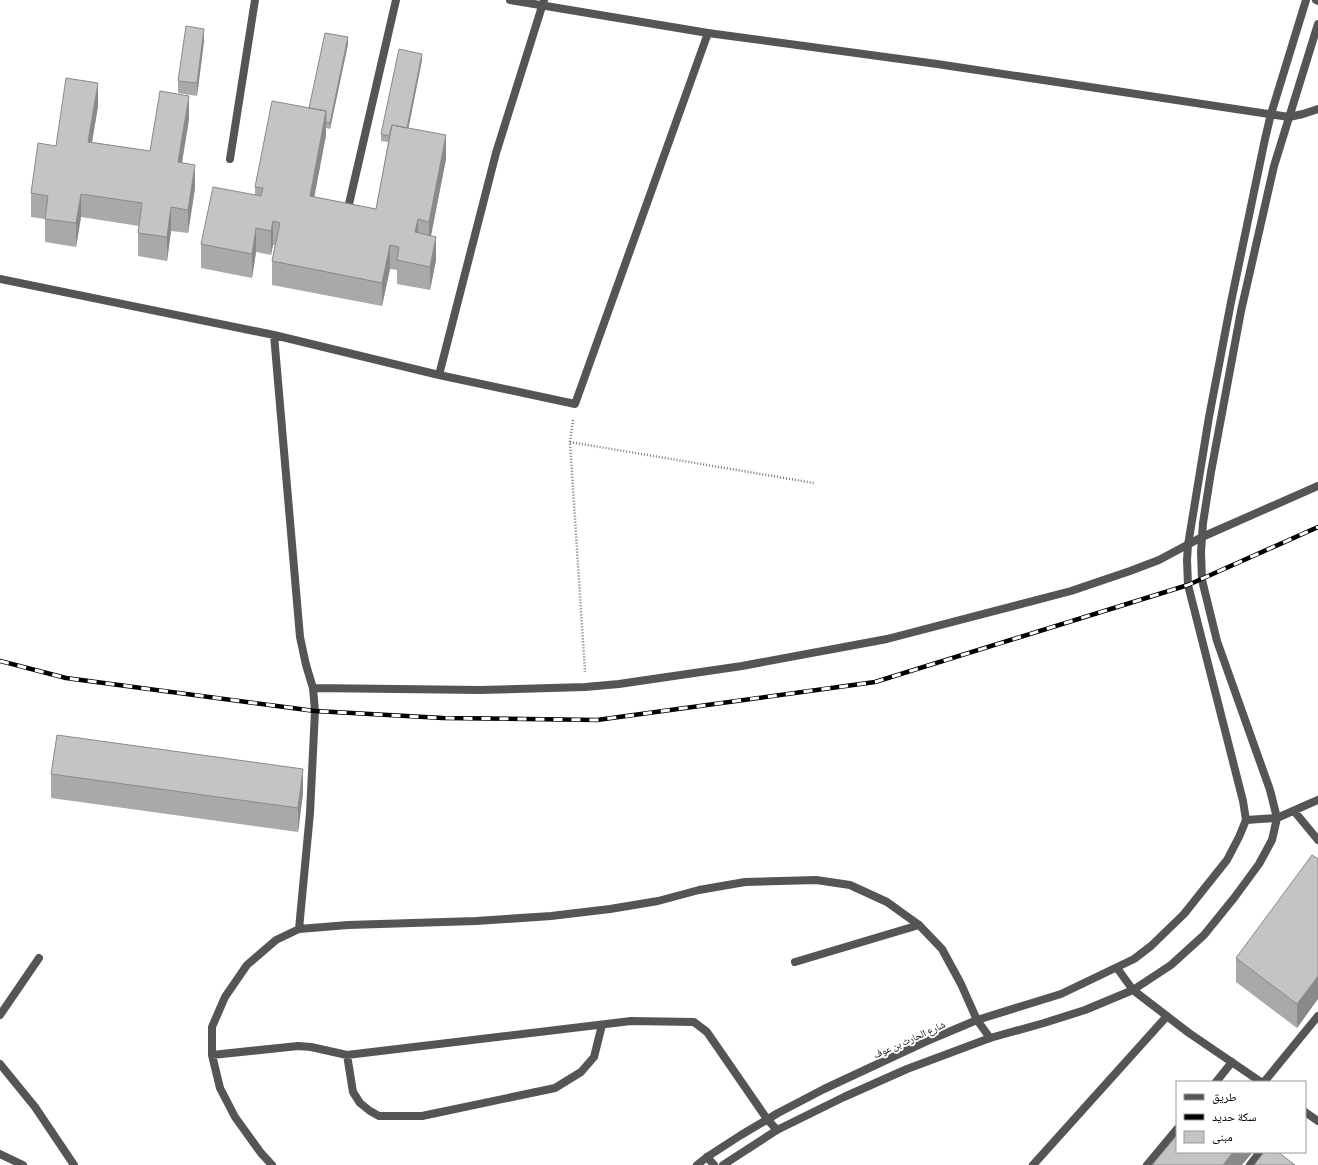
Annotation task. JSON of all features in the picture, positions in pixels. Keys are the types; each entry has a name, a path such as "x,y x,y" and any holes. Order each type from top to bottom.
{"street":[{"path":"230,159 255,0"},
{"path":"349,204 396,0"},
{"path":"510,0 544,3 708,33 937,64 1289,117 1318,109"},
{"path":"1306,0 1271,114 1231,302 1209,417 1188,545 1188,585 1236,769 1246,820 1277,818 1318,800"},
{"path":"438,375 496,152 544,3"},
{"path":"723,1165 777,1130 844,1097 907,1070 990,1038 1084,1010 1133,990 1171,965 1204,935 1224,911 1258,864 1272,840 1277,818 1270,790 1217,641 1202,580 1201,552 1211,472 1241,311 1274,166 1318,24"},
{"path":"0,279 274,335 438,375 576,404 708,33"},
{"path":"274,335 300,637 313,688 315,711 314,758 310,813 299,929"},
{"path":"313,688 480,690 586,687 619,684 742,666 887,639 1071,591 1130,571 1159,560 1202,537 1318,486"},
{"path":"1294,811 1318,840"},
{"name":"شارع الحارث بن عوف","path":"697,1165 706,1157 767,1119 824,1089 927,1041 977,1020 1061,994 1134,959 1151,946 1184,914 1227,860 1240,837 1246,820"},
{"path":"272,1165 261,1153 235,1117 220,1088 212,1055 212,1027 225,997 247,965 276,940 299,929 348,925 476,921 551,916 610,909 658,901 699,890 745,882 816,880 850,885 887,902 919,925 942,949 961,984 977,1020 990,1038"},
{"path":"795,962 919,925"},
{"path":"0,1015 39,958"},
{"path":"1117,968 1133,990 1167,1016 1260,1081"},
{"path":"1033,1165 1167,1016"},
{"path":"1265,1081 1318,1016"},
{"path":"212,1055 298,1046 311,1047 346,1055 632,1021 694,1022 707,1032 767,1119 777,1130"},
{"path":"346,1055 353,1092 360,1103 370,1112 379,1116 422,1116 555,1088 581,1072 594,1057 602,1025"},
{"path":"1217,1081 1232,1062"},
{"path":"0,1064 35,1107 74,1165"},
{"path":"1306,1113 1318,1121"},
{"path":"1147,1165 1176,1130"},
{"path":"1250,1165 1259,1153"},
{"path":"0,1154 23,1165"},
{"path":"706,1157 714,1165"}],"path":[{"path":"576,404 570,442 586,687"},
{"path":"570,442 814,483"}],"building":[{"path":"186,26 204,29 197,83 178,81"},
{"path":"325,33 348,37 330,123 326,122 326,111 309,108"},
{"path":"399,49 422,54 407,128 392,125 389,136 381,134"},
{"path":"66,78 98,83 88,142 150,151 160,91 189,96 178,162 195,165 188,210 171,207 167,237 138,233 142,203 81,194 76,223 45,219 48,196 31,193 38,143 56,146"},
{"path":"272,101 326,111 310,196 376,209 392,125 446,135 429,222 418,219 415,232 436,237 430,267 397,260 399,247 390,245 382,283 272,261 280,223 273,221 271,231 256,228 252,254 201,244 213,187 261,196 263,188 255,187"},
{"path":"57,735 303,769 298,808 51,774"},
{"path":"1312,855 1318,859 1318,976 1297,1004 1236,958"},
{"path":"1176,1136 1176,1153 1232,1153 1223,1165 1152,1165"},
{"path":"1263,1153 1279,1153 1295,1165 1254,1165"}],"railway":[{"path":"0,661 66,678 315,711 443,718 597,720 875,682 1188,585 1318,527"}]}
